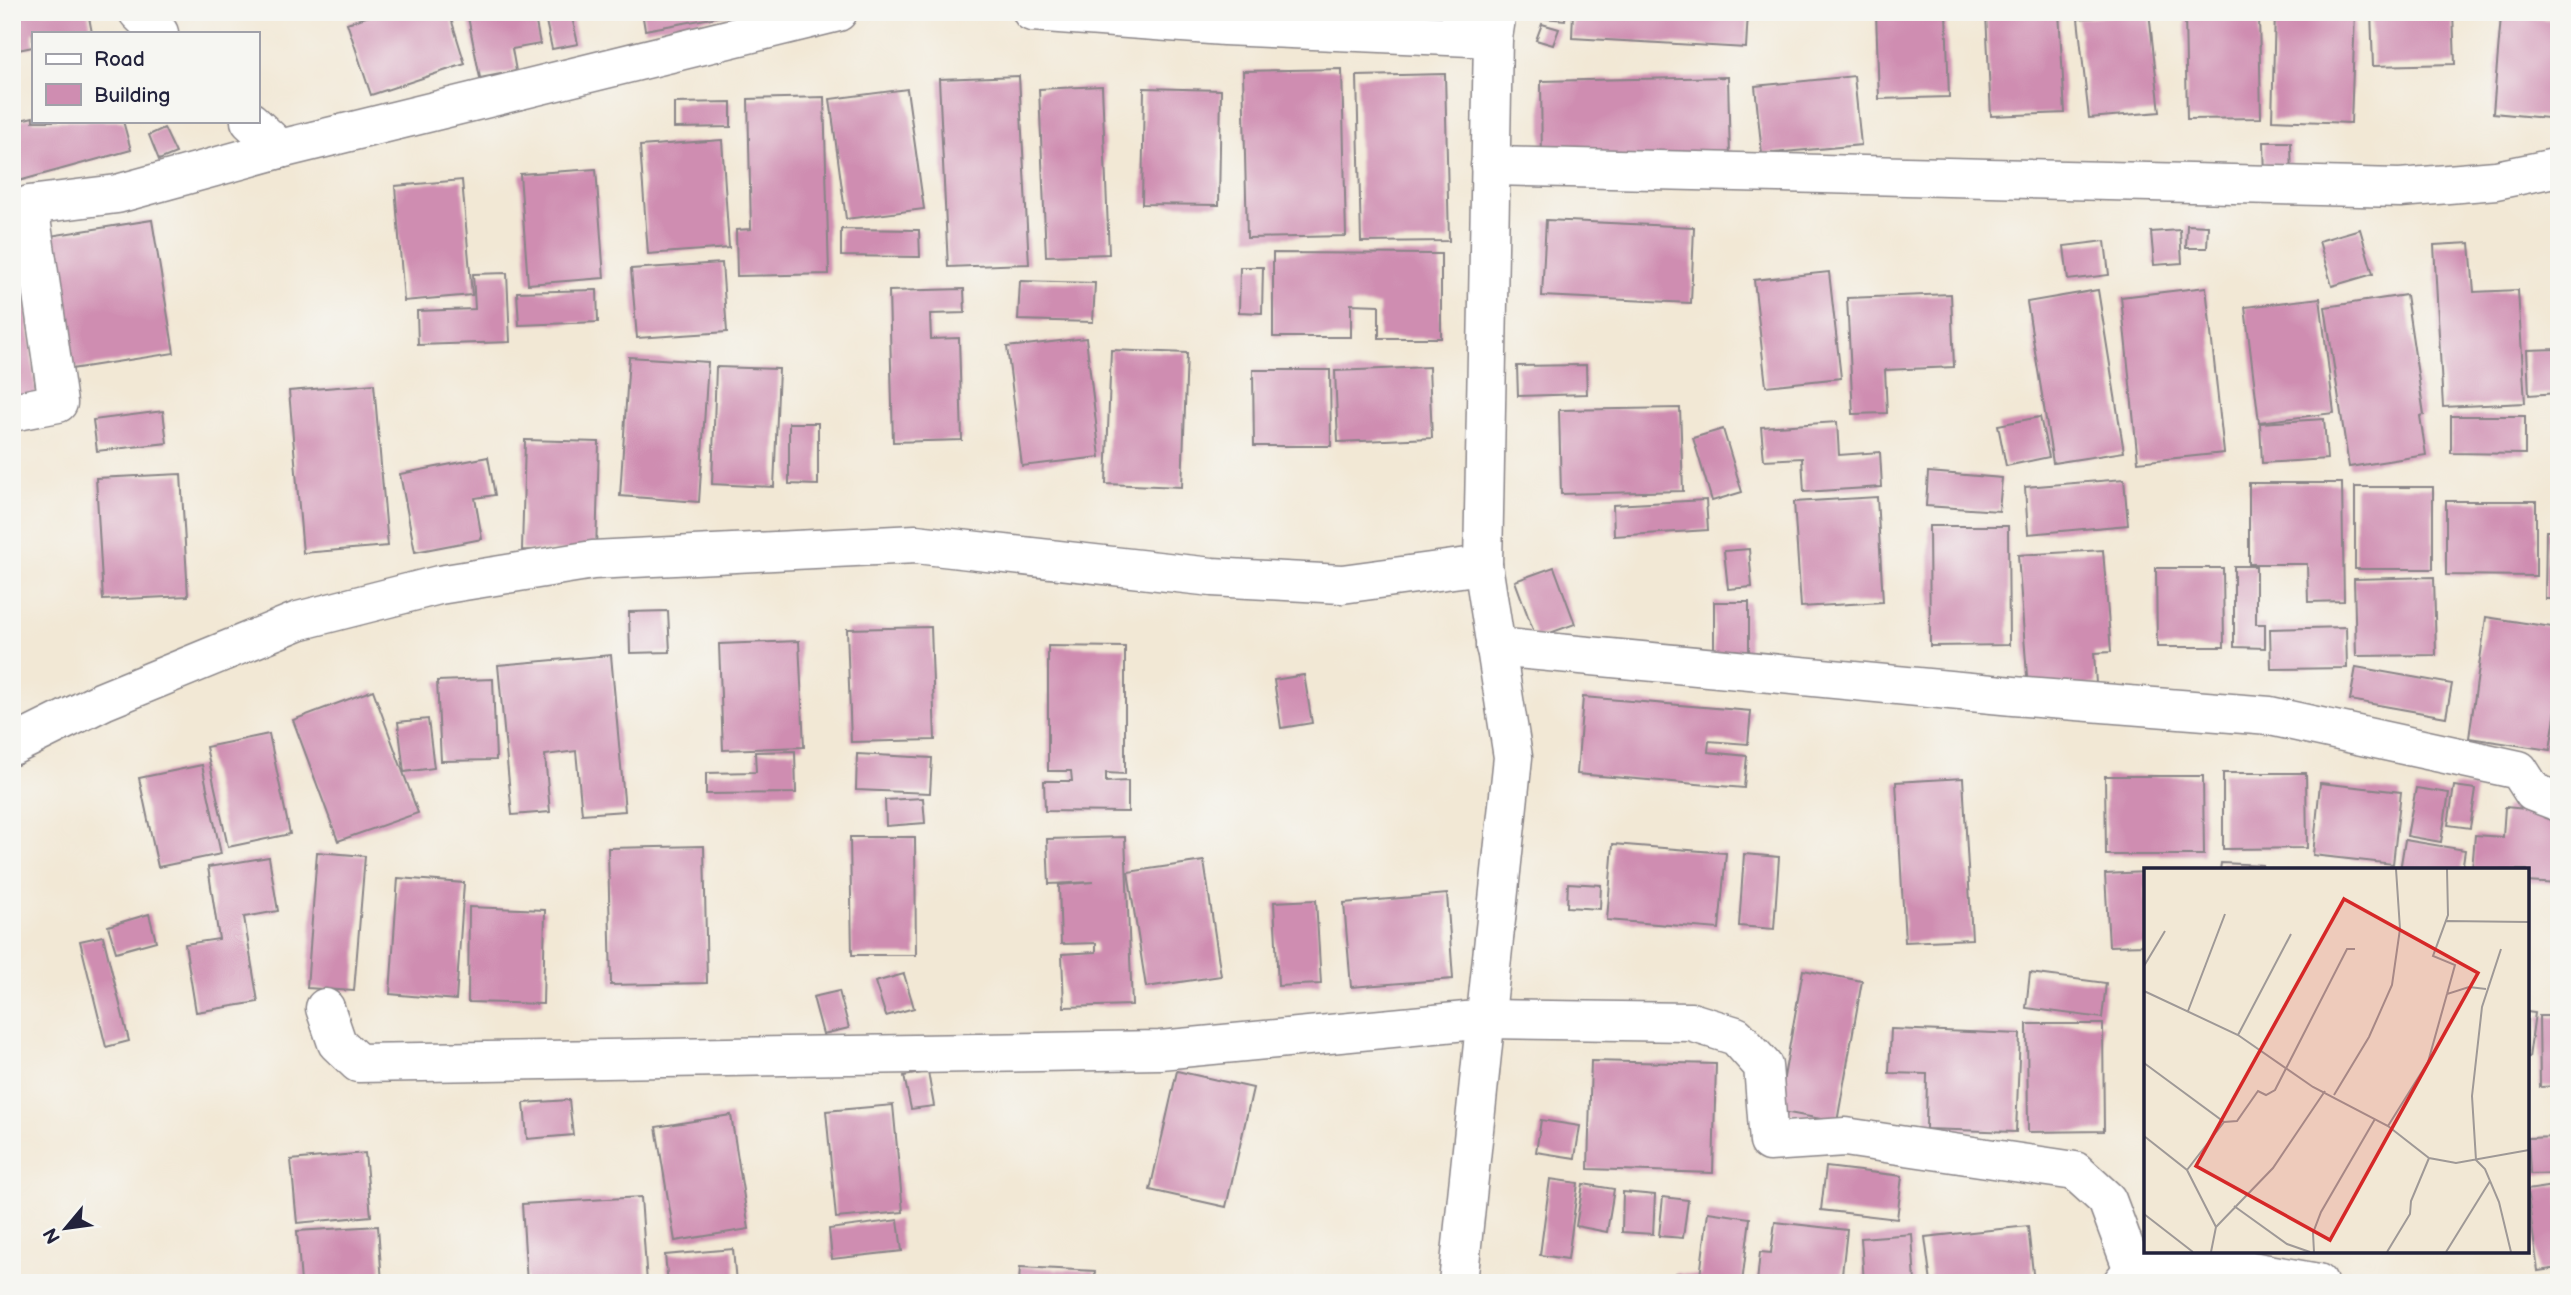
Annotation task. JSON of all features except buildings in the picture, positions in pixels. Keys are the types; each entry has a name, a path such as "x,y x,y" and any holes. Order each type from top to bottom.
{"street":[{"path":"138,12 158,32"},
{"path":"12,412 58,403 29,205 117,194 280,149 838,12"},
{"path":"1032,12 1224,26 1495,25 1483,565 1513,757 1458,1283"},
{"path":"251,122 280,149"},
{"path":"1490,166 2400,188 2496,180 2559,167"},
{"path":"12,746 103,701 298,621 439,584 593,561 916,544 1212,577 1342,584 1483,565"},
{"path":"1495,647 2013,696 2270,716 2519,770 2533,792 2559,802"},
{"path":"325,1009 337,1043 358,1063 1160,1050 1487,1019 1692,1022 1736,1036 1763,1066 1769,1142 1845,1137 2075,1171 2107,1200 2127,1276 2191,1260 2318,1283"}]}
